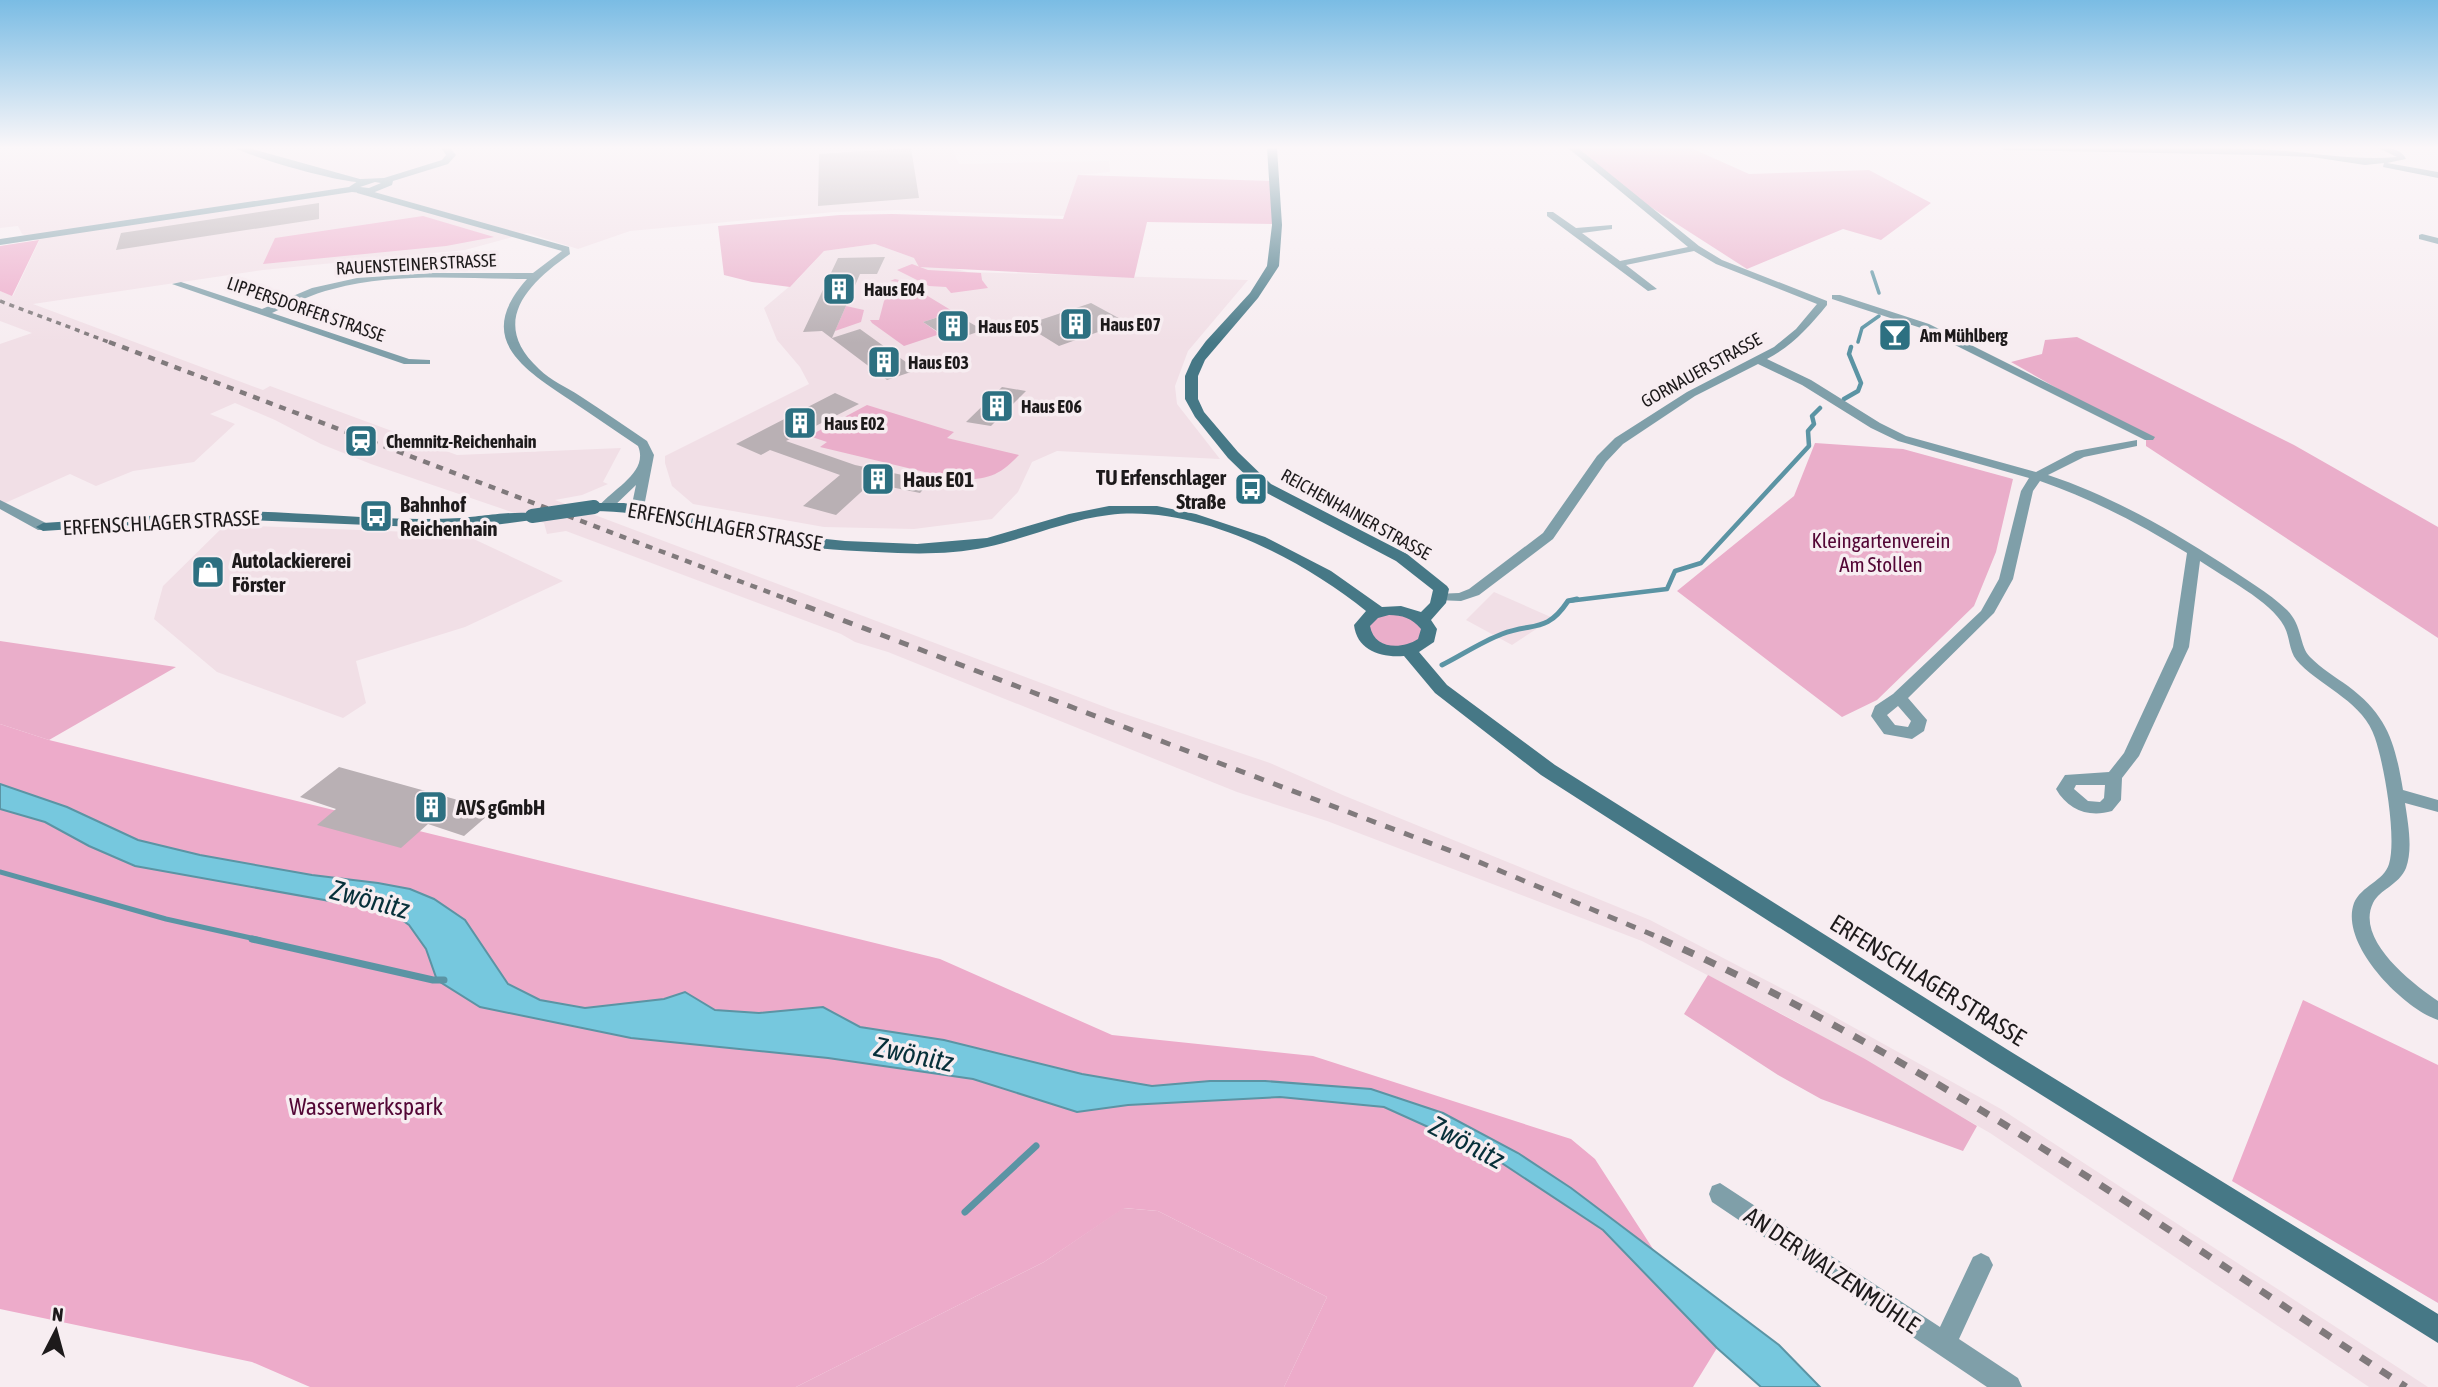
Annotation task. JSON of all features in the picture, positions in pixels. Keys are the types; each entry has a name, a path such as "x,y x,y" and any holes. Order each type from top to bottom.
{"main road":[{"name":"REICHENHAINER STRASSE","path":"1275,213 1273,266 1265,280 1205,352 1189,388 1191,401 1231,453 1260,482 1313,514 1407,561 1441,589 1441,597"},
{"name":"ERFENSCHLAGER STRASSE","path":"43,527 224,515 471,523 600,507 638,509 797,543 930,549 986,542 1075,516 1128,509 1172,512 1223,527 1275,548 1336,580 1360,595 1378,612"},
{"path":"1422,619 1438,608 1441,597"},
{"path":"1400,610 1422,619 1429,629 1429,639 1422,646 1409,651 1388,651 1377,647 1365,638 1362,625 1366,619 1378,612 1400,610"},
{"name":"ERFENSCHLAGER STRASSE","path":"1409,651 1441,689 1548,770 2011,1064 2438,1329"}],"street":[{"path":"0,242 190,213"},
{"path":"460,213 566,249 567,252 533,276 514,299 507,324 515,346 536,372 643,444 648,455 638,509"},
{"path":"1652,213 1696,248"},
{"path":"1550,214 1652,289"},
{"path":"1577,232 1609,228"},
{"path":"2422,237 2438,241"},
{"name":"GORNAUER STRASSE","path":"1441,597 1461,597 1474,592 1548,536 1601,459 1627,435 1691,394 1759,360 1800,331 1823,303 1742,273 1696,248"},
{"path":"1618,264 1696,248"},
{"name":"RAUENSTEINER STRASSE","path":"263,313 315,291 344,283 454,276 533,276"},
{"name":"LIPPERSDORFER STRASSE","path":"177,284 408,362 426,362"},
{"path":"1836,297 1925,326 2149,437"},
{"path":"1759,360 1813,386 1870,423 1915,444 2037,476 2123,510 2161,529 2257,594 2288,620 2300,656 2372,718 2386,740 2396,794 2399,863 2390,881 2370,894 2363,904 2360,929 2366,943 2390,972 2438,1012"},
{"path":"1899,698 1987,612 2006,579 2027,491 2037,476 2080,454 2133,443"},
{"path":"600,507 644,470"},
{"path":"0,505 43,527"},
{"path":"2115,777 2131,756 2181,647 2194,551"},
{"path":"2396,794 2438,806"},
{"name":"AN DER WALZENMÜHLE","path":"1720,1194 2009,1387"},
{"name":"AN DER WALZENMÜHLE","path":"1944,1345 1981,1265"}],"shaded area":[{"path":"0,213 826,213 630,231 578,249 527,233 465,250 263,270 33,304 263,390 270,386 457,455 621,448 603,482 608,484 582,495 555,500 1113,710 1270,763 1650,920 1806,1001 2001,1109 2428,1387 2369,1387 1990,1133 1797,1022 1642,941 1327,821 1237,792 888,652 855,642 841,634 566,531 547,534 544,523 371,464 321,444 235,403 210,414 235,424 194,462 133,471 96,486 70,474 0,503 0,344 32,333 0,321 0,291 13,296 39,241 22,234 18,226 0,228"},
{"path":"974,213 1066,213 1065,216"},
{"path":"875,244 914,258 968,272 1248,280 1188,351 1175,386 1177,404 1220,459 1057,451 1032,462 1018,492 992,519 914,529 824,527 693,504 672,486 665,456 809,384 800,367 777,340 764,308 797,280 824,251"},
{"path":"225,525 463,534 563,581 465,627 356,661 366,703 343,718 217,672 154,619 163,586"},
{"path":"1494,592 1553,618 1512,645 1466,620"}],"green space":[{"path":"1065,213 1273,213 1274,224 1147,222 1134,278 919,267 914,258 875,244 824,251 790,287 724,275 718,226 840,215 1063,219"},
{"path":"1659,213 1918,213 1881,240 1843,229 1747,269"},
{"path":"423,216 494,237 446,246 263,264 275,238"},
{"path":"39,240 12,296 0,291 0,246"},
{"path":"912,264 928,270 981,273 988,288 951,293 946,287 929,286 897,270"},
{"path":"890,281 903,281 954,312 923,322 940,334 904,346 872,323 870,320 879,320 884,301 898,282"},
{"path":"846,306 864,310 861,322 835,331"},
{"path":"2077,337 2294,445 2438,527 2438,638 2146,446 2146,439 2011,362 2042,354 2045,340"},
{"path":"867,405 954,432 947,438 1019,455 1005,468 992,475 958,480 820,447 827,442 809,436"},
{"name":"Kleingartenverein Am Stollen","path":"1815,443 1903,449 2013,479 1996,552 1974,606 1877,700 1842,717 1677,591 1794,496"},
{"path":"1378,612 1422,619 1422,646 1377,647 1362,625"},
{"path":"0,641 176,667 49,740 0,724"},
{"name":"Wasserwerkspark","path":"0,724 49,740 940,959 1112,1035 1313,1056 1571,1139 1595,1159 1717,1348 1693,1387 1284,1387 1327,1297 1158,1211 1124,1208 1044,1262 796,1387 310,1387 252,1362 0,1309"},
{"path":"1708,975 1865,1059 1977,1126 1963,1151 1821,1099 1778,1075 1684,1014"},
{"path":"2303,1000 2438,1065 2438,1303 2232,1181"},
{"path":"1123,1208 1158,1211 1327,1297 1284,1387 796,1387 1044,1262"}],"water":[{"name":"Zwönitz","path":"0,784 67,807 138,840 200,855 410,889 434,899 465,920 508,984 540,1000 585,1008 664,999 685,992 715,1010 759,1013 823,1007 860,1027 944,1040 1082,1074 1152,1086 1210,1081 1265,1081 1371,1089 1443,1113 1518,1153 1571,1188 1779,1345 1820,1387 1761,1387 1717,1348 1603,1230 1488,1154 1384,1107 1280,1097 1128,1105 1077,1112 973,1079 828,1058 631,1038 480,1007 437,980 426,949 409,925 391,912 135,866 89,846 45,822 0,809"}],"building":[{"path":"255,213 319,213 319,219 116,250 121,233"},
{"path":"885,257 877,274 860,274 832,338 860,329 917,370 887,380 822,331 803,332 838,258"},
{"name":"Haus E07","path":"1091,303 1126,322 1059,346 1025,325"},
{"name":"Haus E05","path":"954,312 983,330 952,341 923,322"},
{"name":"Haus E06","path":"1002,387 1026,391 991,426 966,422"},
{"name":"Haus E01","path":"835,393 859,404 786,441 855,465 931,481 920,493 871,483 836,515 803,506 840,475 770,450 761,455 736,444"},
{"name":"AVS gGmbH","path":"339,767 494,810 464,836 428,824 401,848 317,825 336,809 300,797"}],"waterway":[{"path":"1872,272 1879,293"},
{"path":"1858,342 1862,328 1879,316"},
{"path":"1844,399 1858,391 1861,383 1849,354 1851,347"},
{"path":"1568,601 1667,589 1675,571 1701,563 1809,446 1808,431 1814,424 1812,416 1820,408"},
{"path":"1568,601 1577,599"},
{"path":"1442,665 1502,634 1546,623 1568,601"},
{"path":"0,872 166,919 260,940"},
{"path":"252,939 433,980 444,980"},
{"path":"965,1212 1036,1146"}],"railway":[{"path":"0,301 114,344"},
{"path":"109,342 792,601"},
{"path":"787,599 1472,859 1665,940"},
{"path":"1661,939 1759,986 1949,1091 2134,1207 2406,1387"}],"place":[{"name":"Haus E04","path":"839,289"},
{"name":"Haus E07","path":"1076,324"},
{"name":"Haus E05","path":"953,326"},
{"name":"Am Mühlberg","path":"1895,335"},
{"name":"Haus E03","path":"884,362"},
{"name":"Haus E06","path":"997,406"},
{"name":"Haus E02","path":"800,423"},
{"name":"Chemnitz-Reichenhain","path":"361,441"},
{"name":"Haus E01","path":"878,479"},
{"name":"TU Erfenschlager Straße","path":"1251,489"},
{"name":"Bahnhof Reichenhain","path":"376,516"},
{"name":"Autolackiererei Förster","path":"208,572"},
{"name":"AVS gGmbH","path":"431,807"}]}
